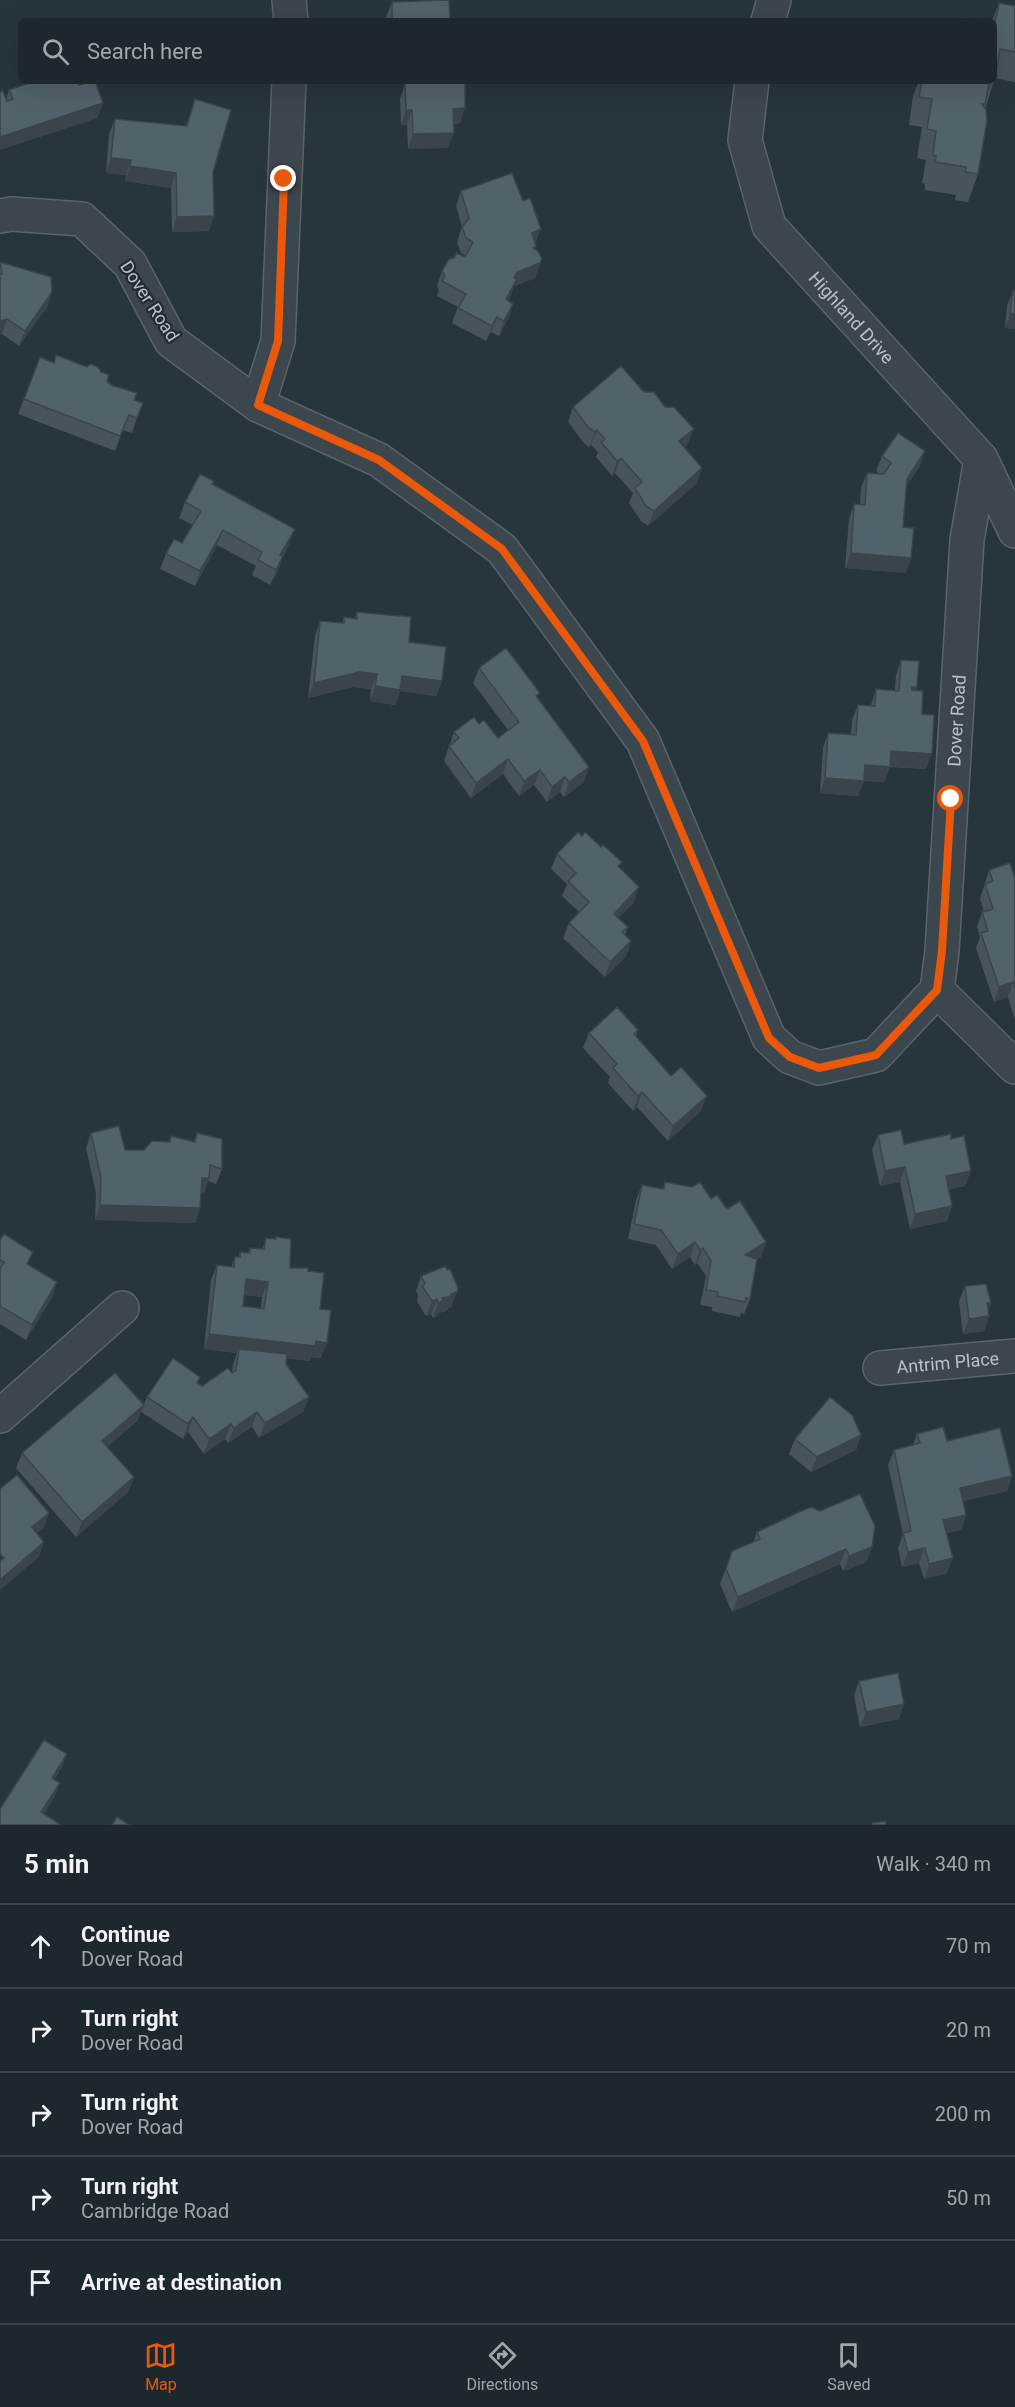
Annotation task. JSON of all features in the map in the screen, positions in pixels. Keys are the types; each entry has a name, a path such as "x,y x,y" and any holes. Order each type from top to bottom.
{"street":[{"path":"289,0 291,18"},
{"path":"769,18 774,0"},
{"path":"258,405 278,341 289,84"},
{"name":"Highland Drive","path":"752,84 745,140 769,226 981,459 1015,531"},
{"name":"Dover Road","path":"0,216 11,214 82,219 130,264 171,341 258,405 379,460 502,549 643,741 769,1038 790,1057 819,1068 876,1055 937,990 942,951 967,540 981,459"},
{"path":"937,990 1015,1067"},
{"path":"0,1416 122,1308"},
{"name":"Antrim Place","path":"880,1368 1015,1356"}],"building":[{"path":"449,0 450,18 392,18 392,2"},
{"path":"999,3 1015,6 1015,52 1000,49 997,64 997,18"},
{"path":"26,84 96,84 103,103 0,137 0,92 3,91 7,101 13,99 9,90"},
{"path":"405,84 465,84 465,108 453,109 454,133 413,134 412,110 406,110"},
{"path":"921,84 989,84 985,104 982,104 986,110 987,121 978,174 965,172 966,167 935,162 936,156 933,155 936,131 927,129 932,99 919,97"},
{"path":"195,99 231,110 213,172 214,216 177,217 176,173 130,166 131,160 111,158 115,119 187,126"},
{"path":"512,173 523,201 530,198 541,229 532,233 536,246 533,248 538,251 542,259 540,263 517,272 514,278 517,279 506,299 513,304 504,321 497,317 492,326 458,308 466,294 442,281 445,276 442,271 449,259 454,258 457,253 465,257 473,242 466,238 462,227 469,218 461,191"},
{"path":"0,262 51,277 52,292 25,331 7,319 0,321 0,274 2,274"},
{"path":"1013,291 1015,291 1015,314 1010,313"},
{"path":"56,355 87,367 91,364 98,367 101,372 109,375 107,381 111,385 137,393 134,400 143,403 137,418 129,415 120,436 24,399 40,357 54,363"},
{"path":"621,366 644,392 654,392 665,407 674,407 694,429 679,441 702,468 654,511 646,506 635,488 642,482 621,458 617,461 601,442 605,439 597,430 595,432 588,427 573,407"},
{"path":"898,433 925,451 907,479 903,527 914,528 911,558 851,553 854,504 865,505 867,473 884,474 891,463 882,456"},
{"path":"200,474 214,481 212,484 295,529 280,555 283,556 276,570 258,560 262,552 223,530 200,571 166,554 174,539 182,543 201,511 185,502"},
{"path":"357,612 411,617 409,642 446,647 442,681 402,676 400,690 375,686 377,674 359,672 314,683 320,621 344,623 344,617 357,619"},
{"path":"506,648 540,693 536,696 589,767 569,782 565,777 552,787 540,770 524,781 508,759 476,783 449,746 459,738 454,732 474,717 479,724 484,720 498,738 519,722 479,668"},
{"path":"901,660 919,661 917,687 912,687 912,690 923,691 922,714 934,715 932,754 891,751 890,767 865,765 864,781 825,778 828,733 856,735 858,705 875,706 876,689 899,691"},
{"path":"578,832 582,836 585,832 622,862 618,866 639,887 614,914 628,927 622,932 631,941 610,962 569,923 589,902 568,881 576,873 557,854"},
{"path":"1010,863 1015,879 1015,988 1013,982 999,987 981,933 988,931 982,912 993,909 985,884 993,881 989,870"},
{"path":"617,1007 638,1030 634,1034 671,1076 681,1067 707,1096 673,1126 642,1092 638,1096 613,1068 617,1064 589,1033"},
{"path":"119,1126 125,1150 144,1150 152,1141 170,1142 171,1136 195,1142 197,1133 222,1139 222,1169 210,1165 209,1178 202,1178 200,1208 100,1205 101,1178 91,1133"},
{"path":"901,1130 904,1144 951,1134 951,1139 964,1136 971,1171 946,1176 952,1206 915,1214 905,1167 885,1171 878,1135"},
{"path":"665,1182 692,1187 700,1182 711,1199 717,1195 727,1209 740,1201 766,1242 745,1255 757,1259 750,1299 746,1298 745,1302 717,1296 718,1292 706,1290 711,1261 703,1248 700,1250 695,1242 678,1254 661,1230 634,1224 642,1185 664,1189"},
{"path":"4,1234 33,1252 27,1264 57,1282 32,1325 0,1306 0,1269 4,1262 0,1260 0,1240"},
{"path":"276,1237 291,1239 290,1268 308,1268 308,1271 324,1273 320,1309 331,1310 327,1343 316,1341 315,1346 209,1334 217,1265 234,1267 235,1257 240,1257 240,1252 250,1253 250,1248 264,1249 266,1238 276,1239","holes":["246,1279 268,1282 264,1309 243,1306"]},
{"path":"446,1266 447,1270 450,1269 458,1288 457,1292 451,1294 452,1296 442,1298 443,1301 438,1303 437,1299 432,1301 422,1286 425,1284 421,1276"},
{"path":"986,1284 991,1303 987,1303 989,1316 969,1319 965,1286"},
{"path":"239,1349 287,1354 286,1364 309,1397 265,1423 257,1412 234,1428 231,1424 209,1439 193,1417 188,1424 147,1397 173,1358 200,1377 197,1383 202,1386 228,1368 232,1373 236,1370"},
{"path":"115,1373 144,1405 102,1441 134,1477 82,1522 22,1453"},
{"path":"830,1397 852,1415 861,1435 817,1457 795,1439"},
{"path":"943,1427 947,1441 1000,1428 1012,1476 960,1488 966,1515 943,1520 953,1558 929,1564 925,1548 908,1552 903,1533 911,1531 894,1450 920,1443 917,1434"},
{"path":"17,1475 49,1513 32,1527 44,1542 0,1580 0,1561 4,1558 0,1554 0,1489"},
{"path":"860,1494 875,1526 872,1547 849,1556 846,1549 738,1597 726,1569 732,1551 760,1539 757,1532 799,1512 811,1507 820,1511"},
{"path":"898,1673 904,1704 866,1712 859,1681"},
{"path":"44,1740 67,1754 52,1778 60,1783 41,1812 61,1825 0,1825 0,1809"},
{"path":"117,1817 129,1825 112,1825"},
{"path":"886,1821 886,1825 873,1825 872,1823"}],"route":[{"path":"284,179 278,341 258,405 379,460 502,549 643,741 769,1038 790,1057 819,1068 876,1055 937,990 942,951 951,799"}]}
